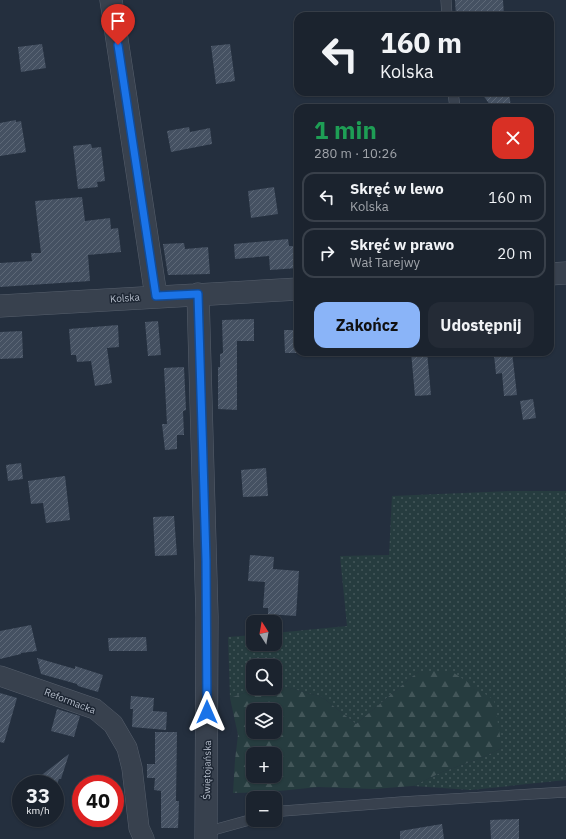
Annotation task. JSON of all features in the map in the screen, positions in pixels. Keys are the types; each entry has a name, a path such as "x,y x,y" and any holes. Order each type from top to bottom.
{"street":[{"path":"112,0 156,296"},
{"path":"554,274 566,273"},
{"name":"Kolska","path":"0,306 294,289"},
{"name":"Świętojańska","path":"198,294 207,616 206,835"},
{"name":"Reformacka","path":"0,676 95,709 113,724 127,748 132,768 139,828 144,839"}],"lane":[{"path":"446,0 447,12"},
{"path":"282,811 566,792"},
{"path":"206,835 246,821"}],"green space":[{"path":"513,491 566,491 566,780 471,790 413,786 442,772 481,758 502,748 451,671 419,671 356,724 322,697 282,686 282,659 246,659 246,692 230,698 228,637 246,636 246,651 282,651 282,632 347,626 340,556 389,555 392,496"},
{"path":"419,671 451,671 494,700 502,748 481,758 442,772 413,786 373,789 318,787 280,791 246,791 246,793 233,793 238,735 230,698 246,692 246,695 282,695 282,686 322,697 356,724"}],"building":[{"path":"455,0 503,0 504,12 456,12"},
{"path":"42,44 46,68 21,72 18,47"},
{"path":"230,44 235,81 216,84 211,46"},
{"path":"484,96 510,96 510,104 489,104"},
{"path":"16,120 16,122 21,121 26,152 0,156 0,123"},
{"path":"189,127 190,132 210,128 212,144 171,152 167,131"},
{"path":"91,144 92,148 101,147 105,181 97,182 98,187 78,189 73,146"},
{"path":"274,187 278,214 251,218 248,191"},
{"path":"82,197 85,221 110,218 111,229 118,228 121,252 88,255 90,281 0,287 0,263 32,261 31,253 41,253 35,201"},
{"path":"288,239 289,246 294,246 294,268 270,270 269,256 235,259 234,244"},
{"path":"184,243 185,249 208,247 210,274 168,275 163,244"},
{"path":"254,319 254,341 237,341 237,410 218,409 218,367 220,367 220,354 223,353 222,320"},
{"path":"158,321 161,355 148,356 145,322"},
{"path":"118,325 119,347 107,348 112,383 95,386 91,361 77,362 76,355 71,355 69,329"},
{"path":"284,330 294,330 294,353 285,353"},
{"path":"22,331 23,358 0,359 0,332"},
{"path":"411,356 427,356 431,395 415,396"},
{"path":"494,356 512,356 517,395 504,396 502,373 496,374"},
{"path":"184,367 186,410 183,411 184,435 177,435 177,449 165,450 162,424 167,424 164,368"},
{"path":"533,399 536,418 523,420 520,401"},
{"path":"21,463 23,479 8,481 6,465"},
{"path":"266,468 268,496 243,497 241,470"},
{"path":"65,476 70,520 46,523 43,503 31,504 28,481"},
{"path":"174,516 177,555 155,556 153,517"},
{"path":"250,555 274,557 273,569 299,571 296,616 268,614 268,608 263,608 265,582 248,581"},
{"path":"31,625 37,651 21,653 0,659 0,631"},
{"path":"146,637 147,651 109,651 108,638"},
{"path":"37,658 75,669 75,666 103,675 98,692 78,686 77,684 41,674"},
{"path":"0,693 17,698 4,743 0,742"},
{"path":"131,696 154,698 153,711 167,712 166,730 132,727 133,709 130,709"},
{"path":"57,709 80,716 74,737 51,731"},
{"path":"155,732 177,732 176,801 179,801 178,828 161,828 161,791 154,790 155,778 147,778 147,764 155,764"},
{"path":"69,754 62,775 42,775"},
{"path":"519,819 519,839 491,839 490,820"},
{"path":"442,824 444,839 400,839 400,831"}],"route":[{"path":"118,45 156,296 198,294 206,560 207,712"}]}
